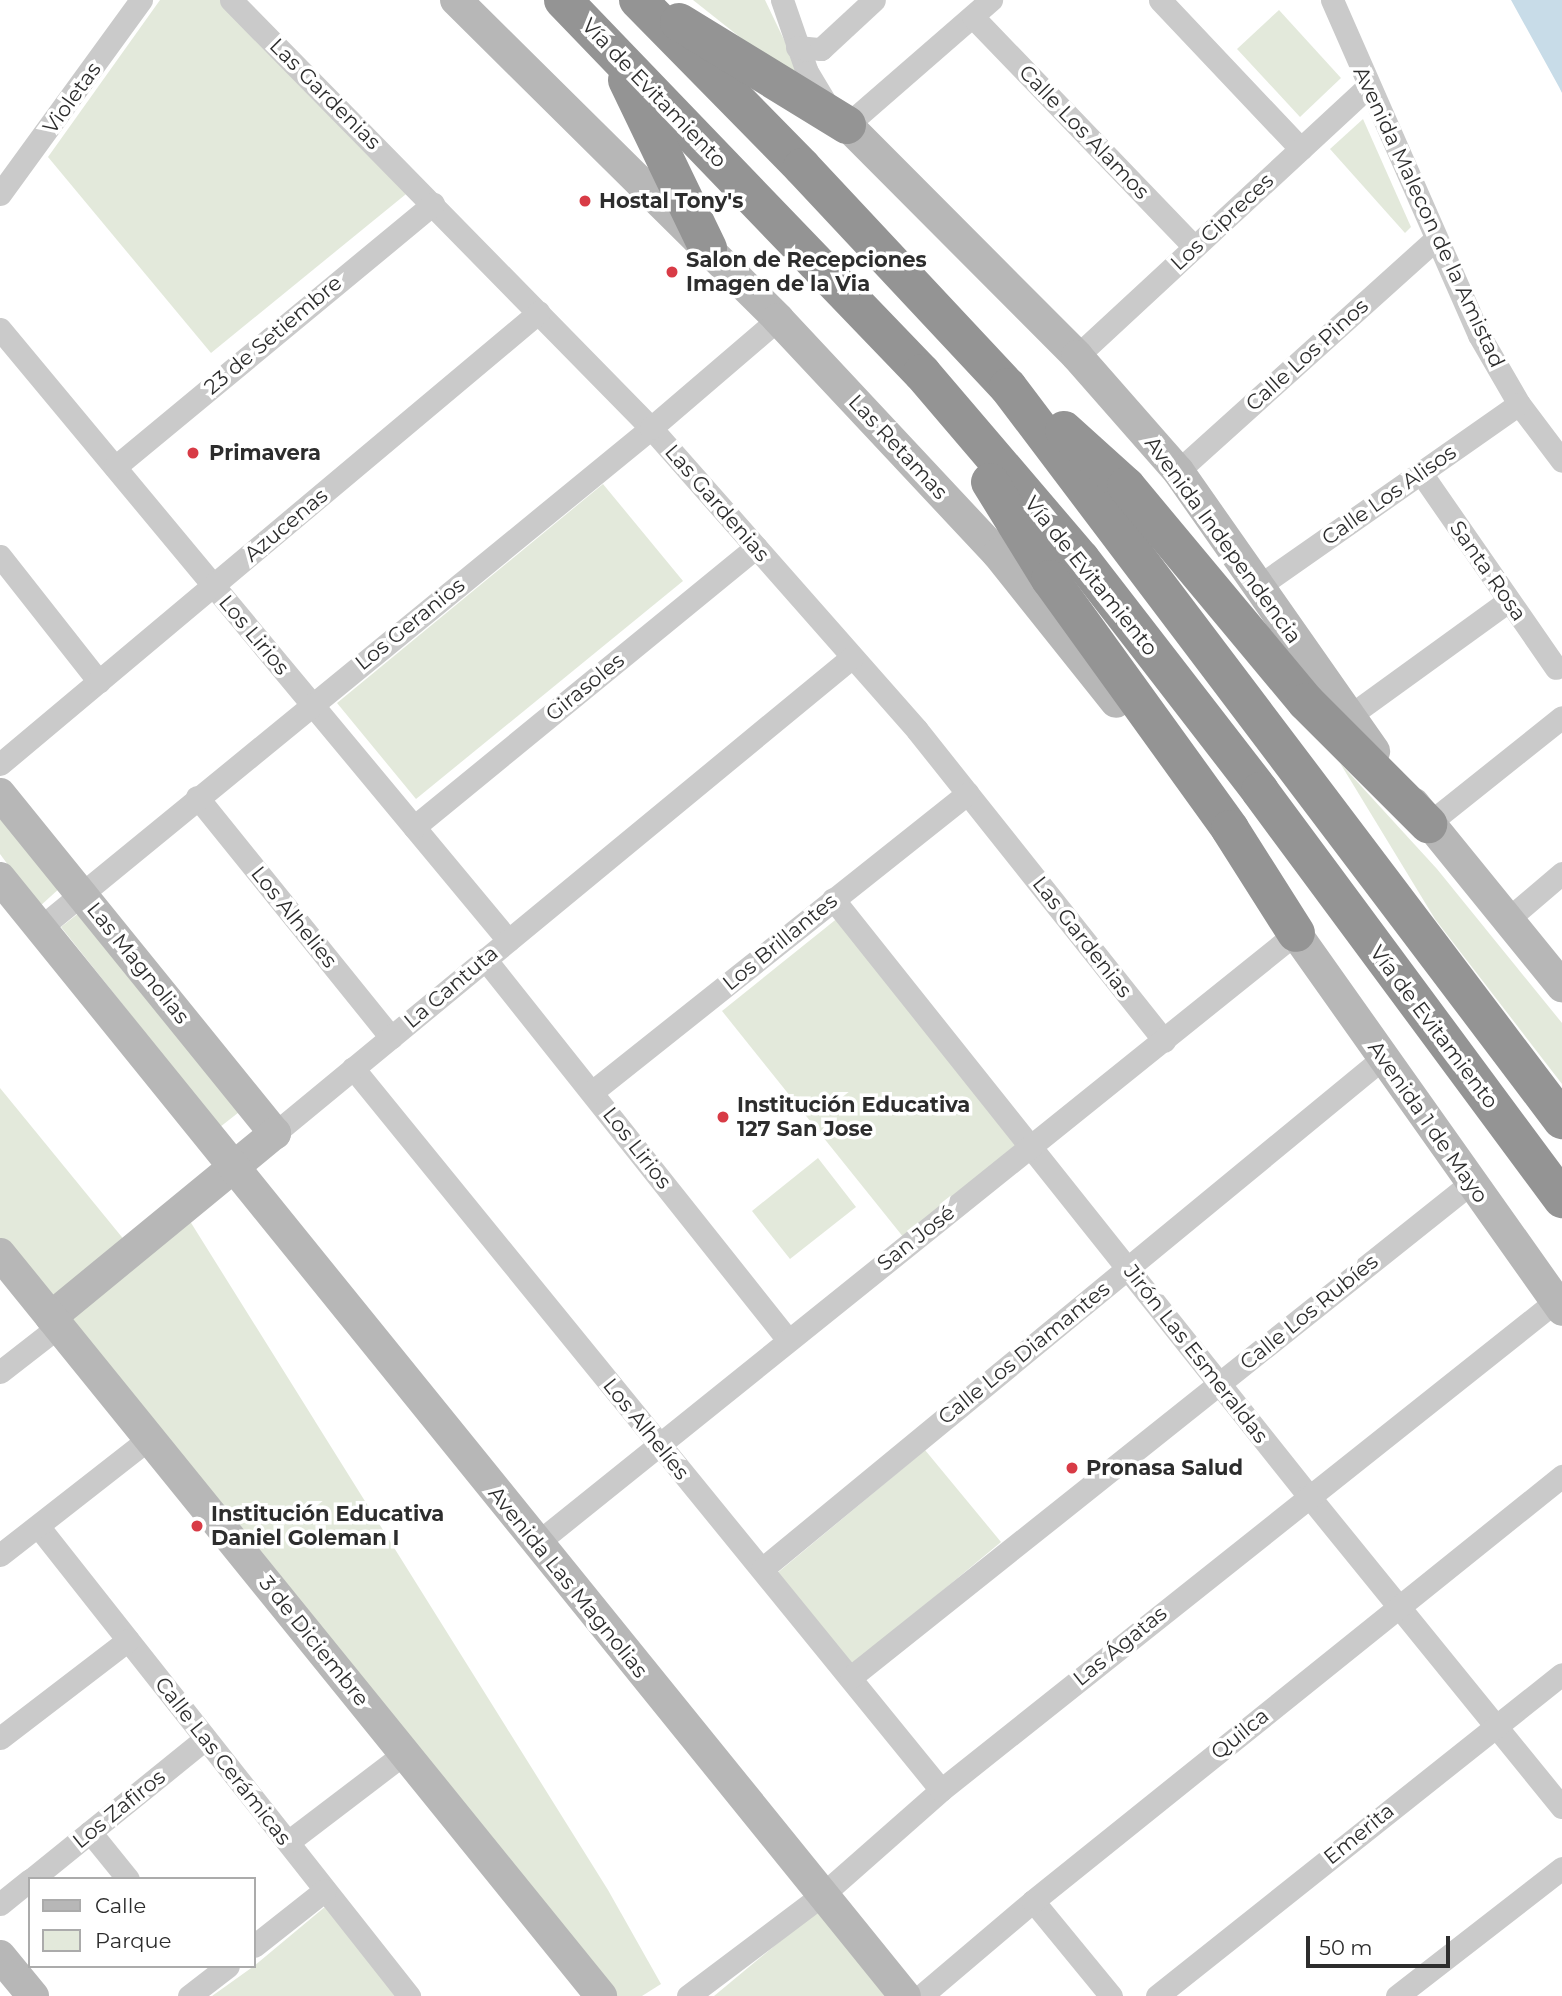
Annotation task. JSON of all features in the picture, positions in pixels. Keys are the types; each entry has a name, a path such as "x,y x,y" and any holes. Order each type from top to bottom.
{"highway":[{"name":"Vía de Evitamiento","path":"563,0 922,373 1090,570 1260,791 1562,1199"},
{"path":"639,1 694,30 847,125"},
{"path":"639,1 1008,387 1562,1120"},
{"path":"610,47 708,248"},
{"path":"922,373 1050,579 1230,829 1296,933"},
{"path":"1008,387 1047,415 1126,486 1306,702 1428,824"}],"street":[{"name":"Violetas","path":"0,194 141,0"},
{"name":"Las Gardenias","path":"231,0 651,428 917,730 1164,1041"},
{"name":"Las Retamas","path":"456,0 778,319 998,554 1296,933"},
{"path":"782,0 797,47 827,105 847,125 991,0"},
{"path":"797,47 821,49 874,0"},
{"path":"1160,0 1301,149"},
{"name":"Avenida Malecon de la Amistad","path":"1332,0 1479,335 1519,404 1562,461"},
{"name":"Calle Los Alamos","path":"973,17 1194,247"},
{"name":"Los Cipreces","path":"1077,356 1368,87"},
{"name":"Avenida Independencia","path":"847,125 1077,356 1178,471 1348,717 1428,824 1562,986"},
{"name":"23 de Setiembre","path":"115,467 433,204"},
{"name":"Calle Los Pinos","path":"1178,471 1436,239"},
{"name":"Azucenas","path":"0,764 539,312"},
{"name":"Los Geranios","path":"40,928 651,428 778,319"},
{"name":"Los Lirios","path":"0,329 508,940"},
{"name":"Calle Los Alisos","path":"1259,586 1519,404"},
{"name":"Santa Rosa","path":"1421,473 1556,668"},
{"name":"Girasoles","path":"414,827 756,547"},
{"path":"0,556 99,682"},
{"path":"1348,717 1508,601"},
{"name":"La Cantuta","path":"0,1372 232,1167 852,657"},
{"path":"1428,824 1562,717"},
{"name":"Los Brillantes","path":"592,1092 968,793"},
{"name":"Las Magnolias","path":"0,794 275,1133"},
{"name":"Los Alhelies","path":"197,797 391,1037"},
{"path":"1508,919 1562,873"},
{"path":"0,878 232,1167"},
{"name":"Jirón Las Esmeraldas","path":"833,899 1308,1495 1562,1807"},
{"name":"San José","path":"537,1543 787,1339 1031,1148 1296,933"},
{"name":"Avenida 1 de Mayo","path":"1296,933 1559,1305"},
{"name":"Los Lirios","path":"485,959 787,1339"},
{"name":"Calle Los Diamantes","path":"762,1569 1383,1058"},
{"name":"Los Alhelíes","path":"353,1068 657,1444 852,1677 941,1790"},
{"name":"Avenida Las Magnolias","path":"232,1167 905,1996"},
{"name":"Calle Los Rubíes","path":"852,1677 1471,1183"},
{"name":"3 de Diciembre","path":"0,1254 601,1996"},
{"name":"Las Ágatas","path":"688,1996 822,1895 941,1790 1308,1495 1559,1305"},
{"path":"0,1555 150,1438"},
{"name":"Quilca","path":"921,1996 1032,1900 1562,1476"},
{"name":"Calle Las Cerámicas","path":"38,1525 409,1996"},
{"path":"0,1738 128,1640"},
{"name":"Emerita","path":"1157,1996 1494,1725 1562,1674"},
{"name":"Los Zafiros","path":"35,1877 205,1739"},
{"path":"288,1842 405,1753"},
{"path":"90,1832 126,1877"},
{"path":"1397,1996 1562,1868"},
{"name":"Los Zafiros","path":"0,1904 28,1882"},
{"path":"256,1944 325,1890"},
{"path":"1032,1900 1111,1996"},
{"path":"0,1956 33,1996"},
{"path":"189,1996 212,1971"}],"green space":[{"path":"160,0 220,0 411,190 211,353 48,157"},
{"path":"693,0 765,0 809,92"},
{"path":"1279,10 1341,78 1300,117 1237,49"},
{"path":"1363,119 1411,227 1405,233 1330,149"},
{"path":"603,484 683,581 416,799 337,703"},
{"path":"1340,763 1437,869 1562,1023 1562,1084 1435,919"},
{"path":"0,803 61,887 39,907 0,854"},
{"path":"84,909 243,1109 220,1127 61,927"},
{"path":"839,917 1017,1144 904,1238 722,1011"},
{"path":"0,1088 130,1247 56,1309 0,1239"},
{"path":"818,1158 856,1207 790,1259 752,1211"},
{"path":"188,1218 608,1890 661,1984 642,1996 617,1996 65,1322"},
{"path":"925,1450 1001,1542 852,1666 776,1574"},
{"path":"326,1906 400,1996 212,1996 251,1968 256,1968 256,1964"},
{"path":"820,1908 892,1996 714,1996"}],"water":[{"path":"1511,0 1562,0 1562,93 1559,87"}],"place":[{"name":"Hostal Tony's","path":"585,201"},
{"name":"Salon de Recepciones Imagen de la Via","path":"672,272"},
{"name":"Primavera","path":"193,453"},
{"name":"Institución Educativa 127 San Jose","path":"723,1117"},
{"name":"Pronasa Salud","path":"1072,1468"},
{"name":"Institución Educativa Daniel Goleman I","path":"197,1526"}]}
